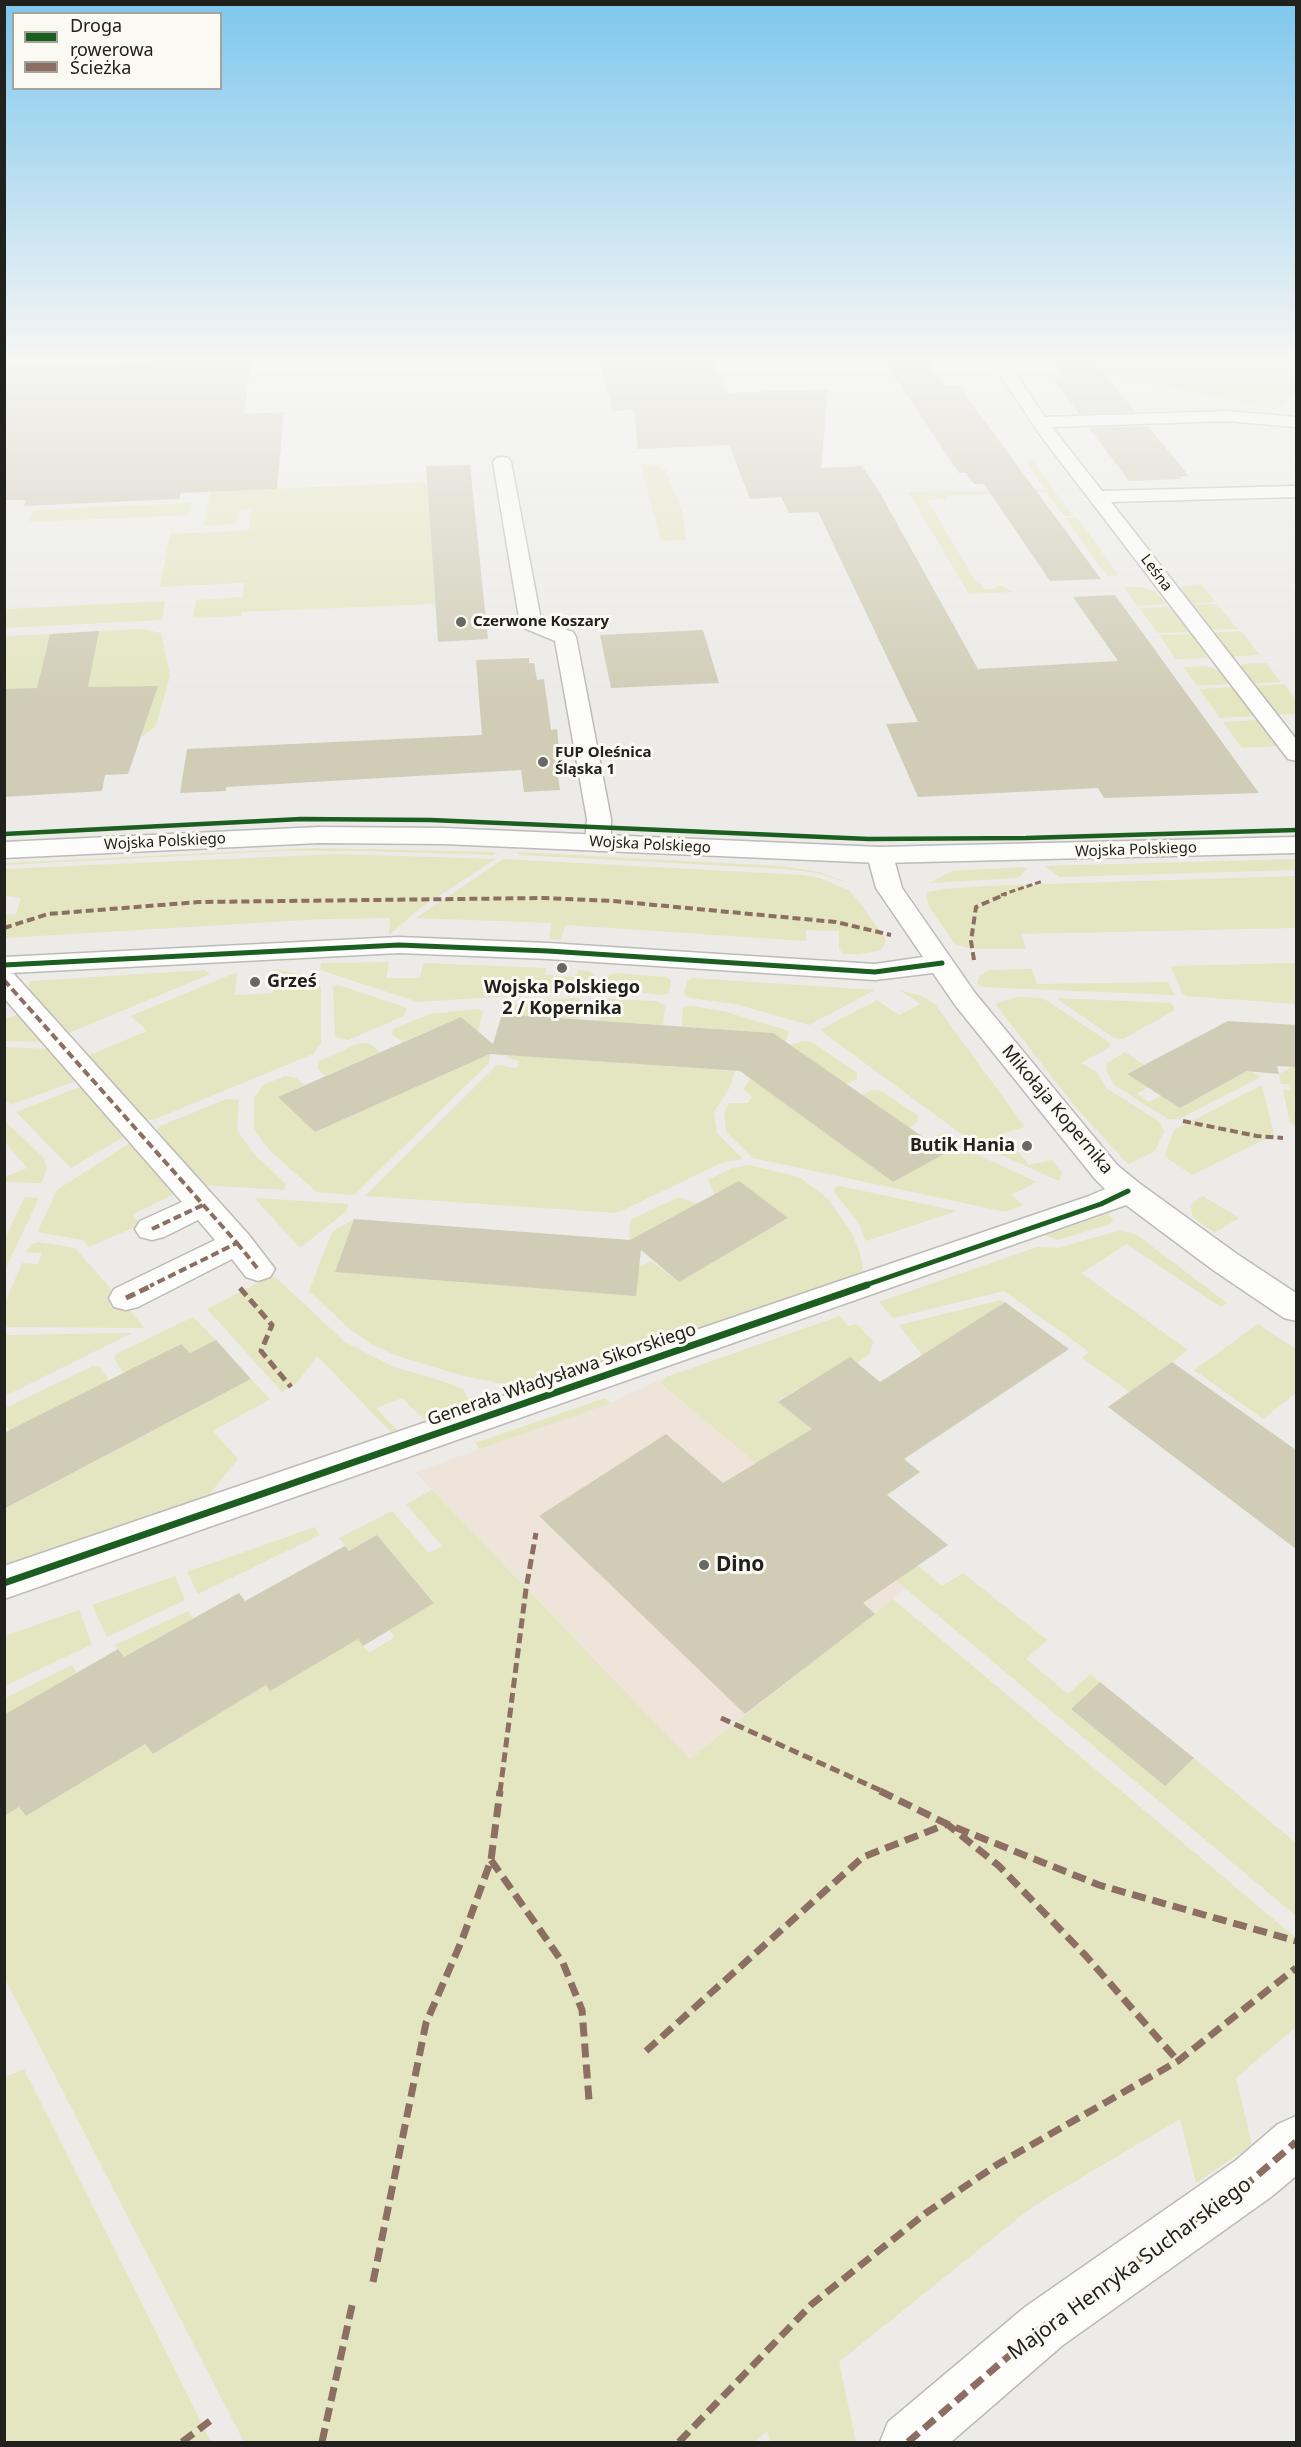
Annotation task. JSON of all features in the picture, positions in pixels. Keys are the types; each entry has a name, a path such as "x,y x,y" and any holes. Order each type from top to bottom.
{"street":[{"path":"504,474 531,624 565,637 599,819 598,843"},
{"name":"Leśna","path":"1080,474 1296,754"},
{"path":"1098,497 1296,491"},
{"name":"Wojska Polskiego","path":"4,850 319,835 392,835 880,855 1296,845"},
{"name":"Mikołaja Kopernika","path":"880,855 889,888 965,999 1106,1172 1128,1191 1225,1262 1296,1309"},
{"path":"5,970 352,945 548,951 875,972 942,963"},
{"path":"5,970 258,1269"},
{"name":"Generała Władysława Sikorskiego","path":"4,1583 1101,1204 1128,1191"},
{"path":"152,1229 203,1205"},
{"path":"126,1298 237,1243"},
{"name":"Majora Henryka Sucharskiego","path":"909,2442 1044,2326 1253,2179 1296,2142"}],"shaded area":[{"path":"666,1377 912,1584 690,1759 415,1472 610,1403"}],"green space":[{"path":"643,474 668,474 683,514 686,540 661,541"},
{"path":"1034,474 1043,474 1073,516 1064,516 1046,492 946,496 946,499 927,500 977,583 981,584 984,589 997,589 996,586 1002,586 1014,592 969,594 908,492 1044,489"},
{"path":"427,482 435,604 242,612 241,616 193,618 196,600 243,597 244,583 160,587 170,534 249,530 251,509 240,509 239,522 204,526 210,492"},
{"path":"190,503 188,515 29,522 33,510"},
{"path":"1077,517 1118,575 1107,576 1065,518"},
{"path":"1201,584 1216,602 1186,604 1179,591 1184,586"},
{"path":"1124,587 1140,587 1155,591 1167,604 1137,606"},
{"path":"165,601 162,620 5,628 5,609"},
{"path":"1217,604 1238,629 1207,630 1187,605"},
{"path":"1170,607 1189,632 1158,633 1139,608"},
{"path":"143,629 161,633 170,676 156,725 151,730 143,736 5,743 4,636 50,634 43,665 99,631"},
{"path":"1241,631 1260,655 1228,657 1209,633"},
{"path":"1191,634 1208,658 1176,659 1159,635"},
{"path":"1266,663 1281,682 1249,684 1239,667 1243,664"},
{"path":"1205,666 1218,670 1230,684 1197,686 1183,667"},
{"path":"1284,684 1296,700 1296,714 1273,715 1251,686"},
{"path":"1232,687 1254,716 1220,718 1199,689"},
{"path":"1257,720 1277,746 1242,748 1223,722"},
{"path":"314,848 496,852 494,855 280,851 5,865 5,863"},
{"path":"516,852 780,866 820,872 851,884 817,873 787,869 519,855"},
{"path":"337,854 495,859 419,909 389,935 390,918 323,919 5,938 5,915 16,914 21,898 5,896 5,869"},
{"path":"504,859 803,875 820,878 848,890 886,939 879,951 844,954 839,949 839,931 806,930 806,941 565,925 561,940 549,939 552,923 416,918"},
{"path":"1296,859 1296,870 1060,877 1045,866"},
{"path":"1025,867 1027,869 1018,878 930,883 952,871"},
{"path":"1296,876 1296,928 1021,934 1026,949 973,949 956,945 929,907 926,896 927,892 944,889 987,886"},
{"path":"389,962 386,978 420,978 423,963 546,968 545,975 575,977 578,970 588,971 595,975 590,988 584,991 418,1002 320,970 321,963"},
{"path":"1296,963 1296,1004 1187,996 1182,993 1171,966"},
{"path":"275,969 303,975 321,987 321,1043 313,1054 153,1120 144,1119 89,1055 147,1031 131,1016 237,972 235,995 273,993"},
{"path":"1032,969 1037,984 1168,982 1175,995 981,987 977,982 980,975 991,970"},
{"path":"205,970 210,974 69,1033 31,992 29,985 31,981"},
{"path":"616,973 666,977 671,980 669,993 664,995 612,989 607,985 609,975"},
{"path":"693,978 875,990 809,1025 735,1004 690,998 684,994 687,981"},
{"path":"338,985 407,1008 404,1016 348,1040 335,1037 333,987"},
{"path":"899,990 919,995 934,1003 1025,1127 1003,1133 1029,1165 1052,1160 1062,1172 1059,1181 972,1142 820,1030 877,1000 899,1015 921,1004"},
{"path":"1017,997 1043,998 1109,1042 1110,1047 1081,1063 1098,1073 1106,1088 1160,1122 1164,1131 1155,1151 1128,1164 1078,1110 995,1004"},
{"path":"577,998 583,1002 579,1019 502,1014 508,1008 520,1003"},
{"path":"1056,998 1171,1003 1175,1010 1123,1039 1114,1038"},
{"path":"609,999 656,1001 665,1006 663,1025 599,1021 603,1003"},
{"path":"691,1006 723,1011 789,1031 786,1041 757,1053 759,1032 682,1026 683,1008"},
{"path":"476,1009 483,1011 478,1032 461,1017 402,1042 392,1034 393,1029 430,1014"},
{"path":"19,1014 45,1042 5,1041 4,1019"},
{"path":"805,1041 814,1043 857,1073 857,1079 846,1084 790,1045"},
{"path":"359,1043 370,1044 380,1052 325,1076 317,1068 320,1061"},
{"path":"5,1047 50,1049 78,1080 10,1105 5,1099"},
{"path":"1125,1052 1144,1065 1127,1073 1148,1087 1137,1094 1148,1102 1161,1096 1180,1108 1249,1070 1261,1077 1179,1119 1168,1119 1114,1085 1106,1070 1107,1063"},
{"path":"490,1054 489,1063 354,1195 317,1192 270,1151 254,1129 254,1098 263,1085 285,1076 296,1078 304,1085 279,1097 315,1132"},
{"path":"508,1055 735,1071 730,1087 714,1112 717,1133 743,1159 721,1163 617,1213 365,1196 497,1065 516,1068 520,1061 507,1058"},
{"path":"1296,1067 1295,1126 1290,1123 1283,1090 1291,1090 1289,1084 1281,1084 1279,1074"},
{"path":"751,1078 893,1182 945,1153 927,1140 941,1133 965,1149 1037,1182 1011,1195 1023,1205 1006,1212 753,1158 726,1132 724,1113 729,1103 748,1103 752,1097 743,1089"},
{"path":"1262,1085 1274,1135 1192,1175 1167,1158 1165,1154 1174,1130"},
{"path":"82,1086 125,1136 71,1168 16,1112"},
{"path":"872,1090 882,1091 918,1116 917,1122 909,1128 862,1095"},
{"path":"227,1099 239,1100 237,1130 254,1154 286,1184 284,1190 202,1185 156,1132 160,1126"},
{"path":"5,1121 44,1158 47,1169 41,1183 5,1182 5,1177 27,1168 5,1142"},
{"path":"131,1142 175,1194 133,1214 140,1225 89,1247 83,1240 38,1231 57,1190"},
{"path":"749,1165 799,1177 827,1198 850,1230 860,1253 864,1272 534,1385 499,1383 464,1376 397,1356 371,1344 352,1331 309,1291 332,1232 354,1219 335,1271 639,1267 651,1261 677,1281 788,1219 715,1195 708,1180 732,1168"},
{"path":"840,1186 957,1211 866,1241 858,1222 834,1192 835,1187"},
{"path":"1203,1196 1239,1218 1215,1233 1195,1219 1192,1214 1191,1207 1194,1202"},
{"path":"25,1197 39,1198 5,1270 5,1238"},
{"path":"679,1197 698,1204 629,1240 630,1220"},
{"path":"257,1198 348,1204 347,1211 300,1248 256,1200"},
{"path":"1108,1214 1113,1219 1111,1224 1057,1240 1045,1235"},
{"path":"1121,1230 1137,1235 1227,1303 1221,1307 1127,1244 1081,1273 1188,1350 1130,1392 1082,1358 1089,1352 1004,1291 893,1318 879,1302 1037,1247 1058,1248"},
{"path":"38,1242 75,1248 145,1328 5,1327 5,1303 22,1263 38,1264 42,1253 26,1252 31,1244"},
{"path":"273,1275 345,1342 394,1367 463,1389 472,1405 426,1421 402,1398 376,1408 398,1431 391,1432 317,1356 297,1383 282,1392 207,1309"},
{"path":"1001,1300 1005,1302 922,1355 899,1325"},
{"path":"840,1316 848,1326 857,1324 873,1341 870,1354 857,1363 850,1358 778,1401 812,1429 780,1449 942,1586 963,1573 1047,1640 1026,1659 1068,1694 1090,1674 1100,1682 1071,1709 1164,1785 1194,1758 1296,1843 1296,1916 662,1384 666,1377"},
{"path":"193,1317 216,1340 190,1353 180,1344 124,1373 114,1358 118,1353"},
{"path":"1258,1324 1296,1349 1296,1393 1263,1419 1194,1370"},
{"path":"132,1333 5,1396 5,1335"},
{"path":"93,1366 100,1368 109,1380 10,1431 5,1423 5,1408"},
{"path":"251,1379 270,1399 213,1431 238,1459 208,1496 5,1565 5,1509"},
{"path":"605,1398 611,1403 480,1449 475,1443"},
{"path":"432,1490 690,1759 893,1599 1296,1938 1296,2027 1236,2078 1252,2145 1196,2183 1180,2119 1032,2207 839,2362 856,2442 770,2442 767,2431 755,2442 244,2442 5,1979 5,1816 19,1807 26,1816 145,1744 153,1754 266,1685 270,1690 358,1639 369,1653 395,1637 389,1630 434,1602 377,1535 349,1551 339,1538 392,1511 429,1553 442,1546 406,1504"},
{"path":"315,1527 320,1535 198,1594 187,1572"},
{"path":"175,1576 185,1600 107,1637 92,1605"},
{"path":"79,1610 92,1644 5,1686 5,1636"},
{"path":"188,1611 193,1618 124,1657 115,1645"},
{"path":"72,1665 77,1674 5,1715 5,1698"},
{"path":"24,2069 211,2442 5,2442 5,2077"}],"building":[{"path":"4,474 278,474 277,489 181,493 179,499 24,506 26,500 4,500"},
{"path":"427,474 471,474 488,639 438,642"},
{"path":"740,474 867,474 978,669 1118,661 1073,597 1115,595 1259,793 1104,798 1098,788 918,797 886,724 918,722 818,512 789,513 781,497 750,499"},
{"path":"967,474 1024,474 1101,579 1050,581 984,484 974,484"},
{"path":"1124,474 1189,476 1180,477 1182,479 1129,481"},
{"path":"703,630 719,683 611,688 600,635"},
{"path":"99,631 88,687 158,686 128,774 105,775 102,791 4,797 4,689 37,688 50,634"},
{"path":"529,658 529,663 534,663 537,680 544,679 551,730 557,729 561,768 557,769 560,790 524,792 521,770 226,787 226,791 180,793 187,749 482,735 476,660"},
{"path":"502,1014 773,1033 946,1153 893,1182 740,1071 490,1054 315,1132 278,1097 461,1017 493,1044"},
{"path":"1228,1021 1296,1025 1296,1067 1277,1066 1279,1074 1247,1071 1180,1108 1127,1074"},
{"path":"739,1181 788,1218 679,1282 641,1250 636,1296 335,1272 354,1219 630,1240"},
{"path":"1005,1302 1069,1349 904,1459 920,1472 887,1495 948,1545 863,1603 875,1614 745,1714 539,1516 666,1434 723,1483 812,1429 778,1402 850,1357 880,1382"},
{"path":"216,1340 251,1379 4,1509 4,1433 181,1344 190,1353"},
{"path":"1172,1362 1296,1450 1296,1549 1108,1407"},
{"path":"377,1535 434,1603 363,1646 358,1639 270,1691 266,1685 153,1754 145,1744 26,1816 19,1807 4,1816 4,1715 118,1649 124,1657 239,1593 245,1601 345,1546 349,1551"},
{"path":"1100,1682 1194,1758 1165,1786 1071,1709"}],"marked path":[{"path":"974,960 971,941 976,907 988,900 1043,881"},
{"path":"4,928 48,914 199,902 544,898 613,901 836,922 891,935"},
{"path":"4,980 237,1243 126,1298"},
{"path":"1183,1121 1257,1136 1283,1138"},
{"path":"152,1229 203,1205"},
{"path":"237,1243 258,1269"},
{"path":"240,1288 272,1325 261,1351 291,1387"},
{"path":"373,2282 426,2023 462,1940 491,1860 526,1589 536,1533"},
{"path":"721,1718 907,1803 947,1824 1099,1885 1296,1941"},
{"path":"646,2051 863,1857 947,1824 999,1866 1086,1956 1178,2061"},
{"path":"491,1860 563,1963 582,2010 589,2100"},
{"path":"679,2442 812,2304 926,2213 998,2164 1178,2061 1296,1968"},
{"path":"908,2442 1044,2326 1253,2179 1296,2142"},
{"path":"322,2442 353,2301"},
{"path":"182,2442 214,2418"}],"cycle path":[{"path":"4,834 301,819 431,820 869,839 1026,838 1296,830"},
{"path":"4,965 399,945 548,951 875,972 942,963"},
{"path":"4,1583 1101,1204 1128,1191"}],"place":[{"name":"Czerwone Koszary","path":"461,622"},
{"name":"FUP Oleśnica Śląska 1","path":"543,762"},
{"name":"Wojska Polskiego 2 / Kopernika","path":"562,968"},
{"name":"Grześ","path":"255,982"},
{"name":"Butik Hania","path":"1027,1146"},
{"name":"Dino","path":"704,1565"}]}
